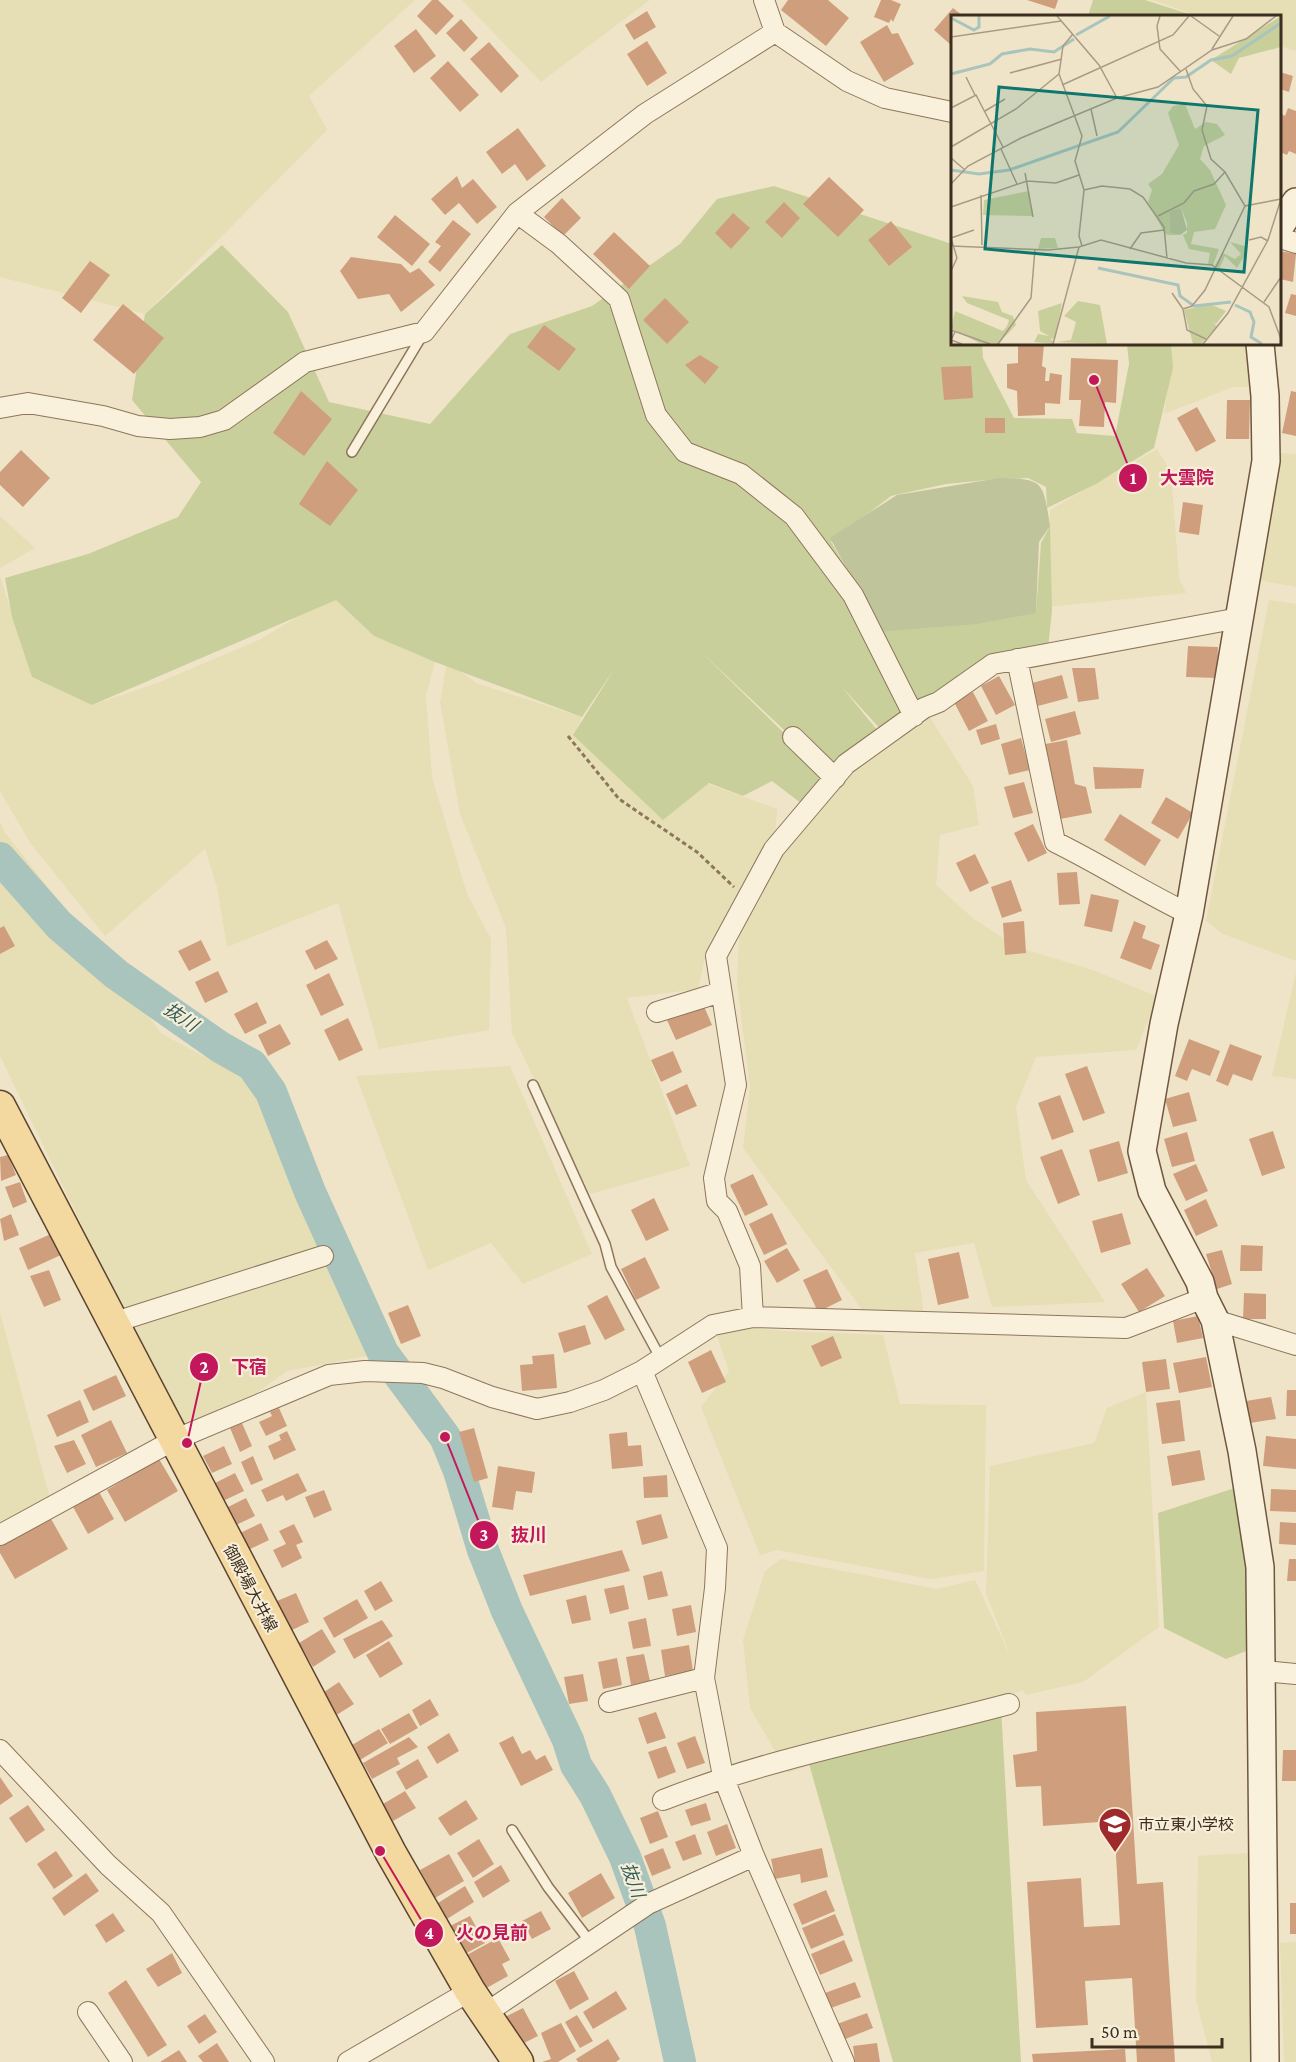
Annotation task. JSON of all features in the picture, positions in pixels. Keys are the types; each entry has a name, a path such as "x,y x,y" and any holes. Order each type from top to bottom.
{"main road":[{"name":"御殿場大井線","path":"2,1117 391,1853 478,2002 518,2062"}],"street":[{"path":"764,0 776,32 847,81 885,98 951,112"},
{"path":"0,408 28,403 103,416 138,426 170,429 200,427 224,420 305,362 424,332 517,213 645,114 776,32"},
{"path":"1281,224 1296,202"},
{"path":"517,213 559,244 619,299 656,415 685,452 741,474 794,516 853,596 914,716"},
{"path":"1281,237 1296,243"},
{"path":"1260,345 1265,396 1266,461 1189,914 1164,1024 1142,1151 1152,1191 1200,1282 1209,1309 1242,1451 1260,1568 1263,1671 1265,2062"},
{"path":"753,1317 750,1266 727,1211 717,1202 714,1178 736,1085 716,957 774,849 846,764 993,664 1239,618"},
{"path":"1017,659 1055,842 1098,863 1141,891 1189,914"},
{"path":"793,737 835,778"},
{"path":"657,1012 722,992"},
{"path":"112,1323 323,1256"},
{"path":"0,1535 174,1440 329,1375 364,1371 423,1373 443,1378 492,1397 537,1409 570,1402 604,1390 642,1371 713,1325 753,1317 1126,1328 1209,1309 1296,1345"},
{"path":"642,1371 717,1548 715,1587 704,1678 723,1776 754,1856 844,2062"},
{"path":"1263,1671 1296,1674"},
{"path":"609,1702 704,1678"},
{"path":"663,1800 723,1776 1009,1704"},
{"path":"0,1750 108,1865 161,1913 264,2062"},
{"path":"348,2062 478,2002 591,1943 656,1900 754,1856"},
{"path":"88,2012 122,2062"}],"lane":[{"path":"352,452 424,332"},
{"path":"533,1085 605,1244 611,1267 661,1359"},
{"path":"513,1830 548,1887 591,1943"}],"path":[{"path":"568,736 619,799 697,852 746,898"}],"shaded area":[{"path":"0,0 415,0 309,96 327,130 145,314 0,277"},
{"path":"462,0 650,0 541,82"},
{"path":"1152,0 1296,0 1296,51 1281,46 1281,15 1195,15"},
{"path":"1171,345 1257,345 1260,387 1233,387 1164,414 1172,361"},
{"path":"1157,449 1171,472 1179,578 1186,593 1047,607 1050,510"},
{"path":"1279,453 1296,454 1296,587 1253,579"},
{"path":"0,516 35,548 0,568"},
{"path":"0,576 32,677 92,705 157,683 259,640 332,596 374,636 435,662 426,696 432,777 467,894 491,939 489,1030 379,1049 338,903 227,947 217,887 205,849 105,936 31,844 0,791"},
{"path":"1269,600 1296,604 1296,961 1223,934 1206,921"},
{"path":"447,661 476,683 582,717 574,735 777,809 774,849 707,949 698,989 627,998 690,1166 590,1194 512,1033 506,928 460,814 440,702"},
{"path":"924,708 973,786 979,825 940,835 936,885 974,919 1017,947 1093,970 1158,997 1136,1050 1036,1057 1016,1107 1026,1180 1105,1302 992,1307 974,1243 915,1253 924,1314 866,1315 743,1148 750,1086 737,985 740,912 821,796"},
{"path":"0,822 4,831 162,1034 271,1092 383,1353 287,1371 187,1443 0,1056"},
{"path":"1296,972 1296,1079 1272,1076"},
{"path":"510,1066 592,1254 523,1284 491,1243 428,1270 356,1076"},
{"path":"0,1312 52,1506 0,1535"},
{"path":"713,1325 883,1335 900,1404 986,1405 984,1571 930,1579 777,1550 760,1555 701,1407 729,1371"},
{"path":"1146,1392 1159,1627 1083,1682 1026,1695 1023,1690 788,1773 750,1708 743,1640 765,1571 781,1559 937,1589 975,1580 1011,1658 986,1593 990,1466 1094,1443 1107,1408"},
{"path":"1264,1852 1266,2062 1212,2062 1196,2000 1198,1856"},
{"path":"1296,1942 1296,2062 1284,2062 1280,1943"}],"green space":[{"path":"1093,0 1145,0 1192,15 1088,15"},
{"path":"774,186 951,244 951,345 982,345 983,358 1014,418 1072,419 1077,433 1115,436 1129,364 1127,345 1171,345 1173,368 1154,448 1096,484 1047,508 1046,487 1028,478 946,484 891,496 831,542 855,582 1036,613 1041,543 1050,526 1052,610 1048,649 1018,660 883,732 842,687 882,736 835,778 700,651 831,779 806,807 772,781 743,796 709,783 663,820 573,735 615,668 582,717 435,662 374,636 336,600 92,705 32,677 12,617 5,578 88,554 178,517 201,482 132,400 145,314 222,245 288,312 329,402 430,424 510,334 592,306 680,244 717,199"},
{"path":"999,478 1034,482 1040,486 1046,501 1050,526 1039,542 1036,613 977,624 875,632 853,580 830,538 897,495"},
{"path":"1238,1487 1254,1648 1226,1659 1164,1628 1158,1513"},
{"path":"1001,1707 1021,2062 893,2062 806,1753"}],"building":[{"path":"432,0 438,0 454,16 436,35 417,16"},
{"path":"788,0 828,0 849,18 826,46 781,10"},
{"path":"881,0 891,0 901,4 893,22 891,19 889,23 874,17"},
{"path":"1027,0 1058,0 1055,9"},
{"path":"953,8 962,15 951,15 951,45 934,30"},
{"path":"647,11 656,27 634,40 625,25"},
{"path":"461,19 478,38 464,52 446,33"},
{"path":"887,25 892,34 898,33 914,64 884,82 860,42"},
{"path":"416,29 436,56 414,73 394,46"},
{"path":"647,41 667,73 647,86 627,54"},
{"path":"489,42 519,76 501,93 470,59"},
{"path":"448,61 479,95 460,112 430,78"},
{"path":"1281,72 1293,76 1289,92 1281,89"},
{"path":"1288,108 1296,111 1296,154 1289,151 1287,155 1281,152 1281,114 1285,116"},
{"path":"518,128 546,166 527,181 515,164 502,174 486,152"},
{"path":"457,176 462,188 473,179 497,207 477,224 459,203 445,215 431,199"},
{"path":"829,177 864,210 838,237 803,204"},
{"path":"562,198 581,218 563,236 544,217"},
{"path":"784,202 800,218 782,238 765,222"},
{"path":"733,213 750,228 731,249 715,233"},
{"path":"395,215 430,244 412,266 377,237"},
{"path":"453,220 471,234 440,272 428,262 441,246 435,242"},
{"path":"891,221 912,247 889,266 868,240"},
{"path":"614,232 650,266 629,289 593,254"},
{"path":"1281,251 1296,254 1293,282 1281,279"},
{"path":"351,257 401,264 410,273 419,268 435,285 401,312 389,294 358,299 340,271"},
{"path":"90,261 110,275 81,313 62,298"},
{"path":"1291,294 1296,295 1296,316 1285,313"},
{"path":"665,298 689,322 667,344 643,320"},
{"path":"123,304 164,338 134,374 93,340"},
{"path":"544,325 576,349 559,371 527,347"},
{"path":"1018,345 1044,345 1042,366 1046,368 1045,381 1049,381 1050,373 1062,375 1060,404 1045,403 1045,415 1018,416 1017,391 1007,388 1007,364 1018,363"},
{"path":"700,355 719,367 705,384 685,365"},
{"path":"1071,358 1118,360 1116,403 1105,402 1104,427 1079,426 1081,400 1069,400"},
{"path":"971,366 973,398 944,400 941,367"},
{"path":"301,391 332,419 304,456 273,433"},
{"path":"1291,391 1296,392 1296,436 1282,433"},
{"path":"1227,400 1250,400 1249,439 1226,439"},
{"path":"1197,407 1216,441 1196,452 1177,418"},
{"path":"985,418 1005,418 1005,433 985,433"},
{"path":"21,450 50,478 23,507 0,485 0,472"},
{"path":"327,461 358,490 330,526 299,504"},
{"path":"1183,502 1203,505 1199,535 1179,532"},
{"path":"1188,646 1218,647 1217,678 1186,677"},
{"path":"1072,668 1095,668 1099,699 1078,702"},
{"path":"1062,675 1068,698 1038,706 1032,683"},
{"path":"999,676 1015,705 996,715 981,686"},
{"path":"973,692 988,721 969,731 954,702"},
{"path":"1075,711 1081,734 1051,742 1045,719"},
{"path":"996,724 1000,739 981,745 976,730"},
{"path":"1021,738 1030,770 1009,775 1001,744"},
{"path":"1067,740 1075,784 1086,787 1092,813 1055,820 1040,745"},
{"path":"1093,767 1144,769 1141,788 1095,789"},
{"path":"1024,782 1033,813 1013,818 1004,787"},
{"path":"1166,797 1193,813 1178,839 1151,823"},
{"path":"1120,814 1161,840 1145,866 1104,840"},
{"path":"1033,824 1047,853 1028,862 1014,833"},
{"path":"975,854 989,883 970,892 956,863"},
{"path":"1077,872 1080,904 1059,905 1057,873"},
{"path":"1011,880 1022,911 1002,918 991,887"},
{"path":"1091,894 1119,900 1112,932 1084,926"},
{"path":"1024,921 1026,953 1005,955 1003,923"},
{"path":"1134,921 1146,926 1142,938 1160,945 1151,970 1120,958"},
{"path":"4,926 15,946 0,954 0,928"},
{"path":"201,940 211,960 189,971 178,951"},
{"path":"327,940 338,959 315,970 305,951"},
{"path":"218,971 228,992 205,1003 195,982"},
{"path":"329,973 344,1005 321,1016 306,985"},
{"path":"257,1002 267,1023 245,1034 234,1014"},
{"path":"703,1004 712,1025 676,1040 667,1020"},
{"path":"348,1018 363,1050 339,1061 324,1030"},
{"path":"280,1024 291,1044 268,1056 258,1035"},
{"path":"1189,1039 1220,1051 1210,1076 1192,1069 1187,1081 1175,1076"},
{"path":"1230,1044 1262,1056 1252,1081 1233,1074 1228,1086 1216,1081"},
{"path":"673,1051 682,1072 661,1082 651,1060"},
{"path":"1087,1066 1105,1113 1083,1121 1065,1074"},
{"path":"687,1084 697,1106 676,1115 666,1094"},
{"path":"1189,1092 1197,1121 1173,1127 1165,1099"},
{"path":"1060,1095 1074,1132 1052,1140 1038,1103"},
{"path":"1273,1131 1285,1168 1262,1176 1249,1139"},
{"path":"1187,1132 1195,1161 1172,1167 1164,1139"},
{"path":"1119,1141 1128,1173 1098,1182 1089,1150"},
{"path":"1062,1149 1080,1195 1058,1204 1040,1157"},
{"path":"8,1155 16,1175 1,1181 0,1157"},
{"path":"1196,1164 1208,1191 1186,1201 1173,1174"},
{"path":"753,1174 768,1205 745,1216 730,1185"},
{"path":"20,1182 27,1202 13,1208 5,1187"},
{"path":"654,1198 669,1230 646,1241 631,1210"},
{"path":"1206,1199 1218,1226 1196,1236 1184,1210"},
{"path":"772,1213 787,1244 764,1255 749,1224"},
{"path":"1122,1213 1131,1244 1101,1253 1092,1221"},
{"path":"11,1214 19,1235 4,1241 0,1219"},
{"path":"51,1234 61,1255 28,1270 19,1248"},
{"path":"1241,1245 1263,1246 1262,1271 1240,1271"},
{"path":"787,1248 800,1270 777,1283 764,1261"},
{"path":"1222,1250 1232,1284 1217,1289 1206,1254"},
{"path":"959,1252 969,1298 938,1305 928,1259"},
{"path":"645,1257 660,1288 636,1300 621,1269"},
{"path":"1147,1268 1165,1296 1139,1312 1121,1284"},
{"path":"827,1269 842,1300 818,1312 803,1280"},
{"path":"49,1270 61,1300 44,1307 30,1276"},
{"path":"1244,1293 1266,1294 1266,1319 1243,1319"},
{"path":"607,1295 625,1330 605,1340 587,1306"},
{"path":"408,1305 421,1336 401,1344 388,1313"},
{"path":"1198,1316 1203,1338 1177,1343 1173,1321"},
{"path":"585,1325 591,1344 564,1353 558,1333"},
{"path":"833,1336 842,1358 821,1367 811,1346"},
{"path":"711,1350 726,1382 702,1393 688,1362"},
{"path":"554,1354 557,1388 522,1391 520,1365 533,1364 532,1356"},
{"path":"1206,1357 1212,1387 1179,1393 1173,1363"},
{"path":"1166,1359 1170,1389 1146,1392 1142,1362"},
{"path":"116,1375 126,1396 93,1411 83,1390"},
{"path":"1287,1390 1296,1390 1296,1416 1286,1416"},
{"path":"1271,1397 1276,1419 1250,1423 1246,1401"},
{"path":"80,1400 89,1422 57,1437 47,1415"},
{"path":"1180,1400 1185,1441 1162,1444 1156,1403"},
{"path":"279,1408 287,1426 266,1436 259,1422 272,1416 270,1412"},
{"path":"111,1420 127,1453 96,1467 81,1435"},
{"path":"242,1423 252,1446 240,1452 230,1428"},
{"path":"474,1428 488,1478 474,1482 459,1432"},
{"path":"287,1431 296,1450 274,1460 268,1446 281,1440 279,1435"},
{"path":"627,1432 628,1446 641,1445 643,1466 612,1469 609,1434"},
{"path":"1266,1436 1296,1439 1296,1469 1263,1466"},
{"path":"74,1440 86,1464 67,1473 54,1446"},
{"path":"224,1446 232,1464 212,1473 203,1456"},
{"path":"1200,1450 1205,1480 1172,1486 1167,1456"},
{"path":"253,1456 263,1480 251,1485 241,1462"},
{"path":"159,1459 178,1491 125,1522 107,1490"},
{"path":"498,1466 535,1472 532,1493 516,1491 513,1510 492,1507"},
{"path":"235,1473 244,1491 223,1501 215,1483"},
{"path":"298,1473 307,1491 286,1501 283,1495 267,1502 261,1490"},
{"path":"667,1475 668,1497 644,1498 643,1477"},
{"path":"1271,1489 1296,1490 1296,1512 1270,1511"},
{"path":"98,1490 114,1519 88,1534 72,1505"},
{"path":"324,1490 332,1510 314,1518 305,1497"},
{"path":"246,1498 255,1516 234,1526 226,1508"},
{"path":"661,1514 668,1538 642,1545 636,1521"},
{"path":"50,1517 68,1549 15,1579 0,1553 0,1545"},
{"path":"1280,1522 1296,1523 1296,1545 1279,1544"},
{"path":"261,1523 269,1540 248,1550 240,1533"},
{"path":"294,1524 303,1542 296,1545 302,1558 282,1568 273,1550 286,1544 279,1531"},
{"path":"622,1550 630,1571 530,1596 523,1575"},
{"path":"1289,1559 1296,1559 1296,1581 1287,1581"},
{"path":"662,1571 668,1596 648,1600 643,1576"},
{"path":"381,1581 393,1601 375,1611 364,1591"},
{"path":"624,1585 629,1609 610,1614 604,1589"},
{"path":"296,1593 309,1622 290,1631 277,1601"},
{"path":"586,1595 591,1620 572,1624 566,1600"},
{"path":"357,1599 368,1618 334,1638 323,1618"},
{"path":"691,1605 696,1632 677,1636 672,1609"},
{"path":"646,1618 651,1646 633,1649 628,1622"},
{"path":"382,1620 393,1636 354,1659 343,1639"},
{"path":"322,1629 336,1652 313,1667 299,1643"},
{"path":"389,1641 403,1664 380,1678 366,1655"},
{"path":"689,1645 693,1671 665,1676 661,1650"},
{"path":"644,1654 650,1681 631,1685 626,1657"},
{"path":"617,1658 622,1685 603,1689 598,1662"},
{"path":"583,1674 588,1701 569,1704 564,1677"},
{"path":"339,1682 354,1704 335,1716 321,1694"},
{"path":"430,1699 439,1715 420,1726 412,1710"},
{"path":"1126,1706 1137,1884 1163,1882 1175,2062 1137,2062 1132,1978 1085,1981 1088,2025 1036,2028 1027,1882 1081,1878 1084,1927 1120,1925 1114,1821 1043,1826 1041,1786 1016,1787 1013,1755 1037,1751 1036,1712"},
{"path":"656,1712 666,1738 647,1744 638,1718"},
{"path":"409,1713 418,1728 390,1744 381,1729"},
{"path":"379,1729 388,1743 360,1760 352,1745"},
{"path":"449,1733 459,1751 437,1764 427,1747"},
{"path":"513,1736 522,1754 530,1750 536,1760 545,1755 553,1770 521,1786 499,1743"},
{"path":"695,1736 705,1763 687,1769 677,1743"},
{"path":"409,1737 418,1747 397,1758 400,1764 372,1779 363,1763"},
{"path":"666,1746 676,1772 658,1779 648,1752"},
{"path":"1283,1750 1296,1750 1296,1781 1282,1781"},
{"path":"418,1759 428,1777 406,1790 396,1772"},
{"path":"0,1777 13,1796 0,1805"},
{"path":"405,1791 416,1808 393,1821 383,1804"},
{"path":"466,1800 478,1819 450,1836 438,1818"},
{"path":"706,1803 711,1820 691,1826 685,1810"},
{"path":"28,1805 45,1830 26,1843 9,1818"},
{"path":"658,1811 668,1837 650,1844 640,1818"},
{"path":"727,1824 736,1848 716,1856 707,1832"},
{"path":"695,1834 702,1854 683,1861 675,1842"},
{"path":"479,1839 494,1864 473,1878 457,1853"},
{"path":"663,1848 671,1868 652,1876 644,1856"},
{"path":"822,1848 828,1877 801,1883 800,1874 775,1879 771,1859"},
{"path":"56,1851 73,1876 54,1889 37,1864"},
{"path":"449,1854 464,1881 435,1898 420,1870"},
{"path":"501,1865 510,1881 483,1898 474,1882"},
{"path":"86,1873 99,1891 64,1916 52,1898"},
{"path":"601,1873 615,1898 582,1918 568,1893"},
{"path":"465,1886 474,1902 447,1919 438,1903"},
{"path":"826,1890 835,1911 802,1925 793,1904"},
{"path":"1290,1903 1296,1903 1296,1934 1290,1934"},
{"path":"541,1911 551,1929 532,1939 522,1921"},
{"path":"113,1913 125,1931 106,1943 95,1925"},
{"path":"835,1914 844,1935 811,1949 802,1928"},
{"path":"470,1916 485,1943 465,1954 450,1926"},
{"path":"498,1938 510,1960 502,1964 508,1976 483,1990 465,1956"},
{"path":"844,1940 853,1961 820,1975 811,1954"},
{"path":"172,1953 182,1973 158,1987 146,1969"},
{"path":"574,1971 589,1999 570,2010 555,1981"},
{"path":"126,1980 167,2045 148,2057 108,1993"},
{"path":"855,1982 861,1997 831,2008 825,1993"},
{"path":"616,1991 627,2009 593,2029 583,2012"},
{"path":"523,2008 538,2036 518,2046 503,2018"},
{"path":"867,2013 873,2028 843,2040 837,2024"},
{"path":"205,2014 217,2032 199,2044 187,2026"},
{"path":"577,2015 593,2041 580,2048 565,2022"},
{"path":"561,2023 576,2051 558,2062 542,2062 551,2059 541,2033"},
{"path":"608,2039 620,2059 616,2062 578,2062 576,2059"},
{"path":"217,2043 229,2062 203,2062 198,2056"},
{"path":"877,2043 880,2062 855,2062 853,2046"},
{"path":"1125,2049 1126,2062 1033,2062 1032,2054"},
{"path":"179,2050 187,2062 160,2062"}],"waterway":[{"name":"抜川","path":"0,858 59,925 116,974 220,1047 252,1065 271,1092 310,1192 383,1353 445,1437 459,1471 483,1550 507,1611 568,1740 576,1765 595,1795 625,1857 650,1926 680,2062"}],"place":[{"name":"大雲院","path":"1094,380"},
{"name":"抜川","path":"445,1437"},
{"name":"下宿","path":"187,1443"},
{"name":"火の見前","path":"380,1851"},
{"name":"市立東小学校","path":"1115,1853"}]}
